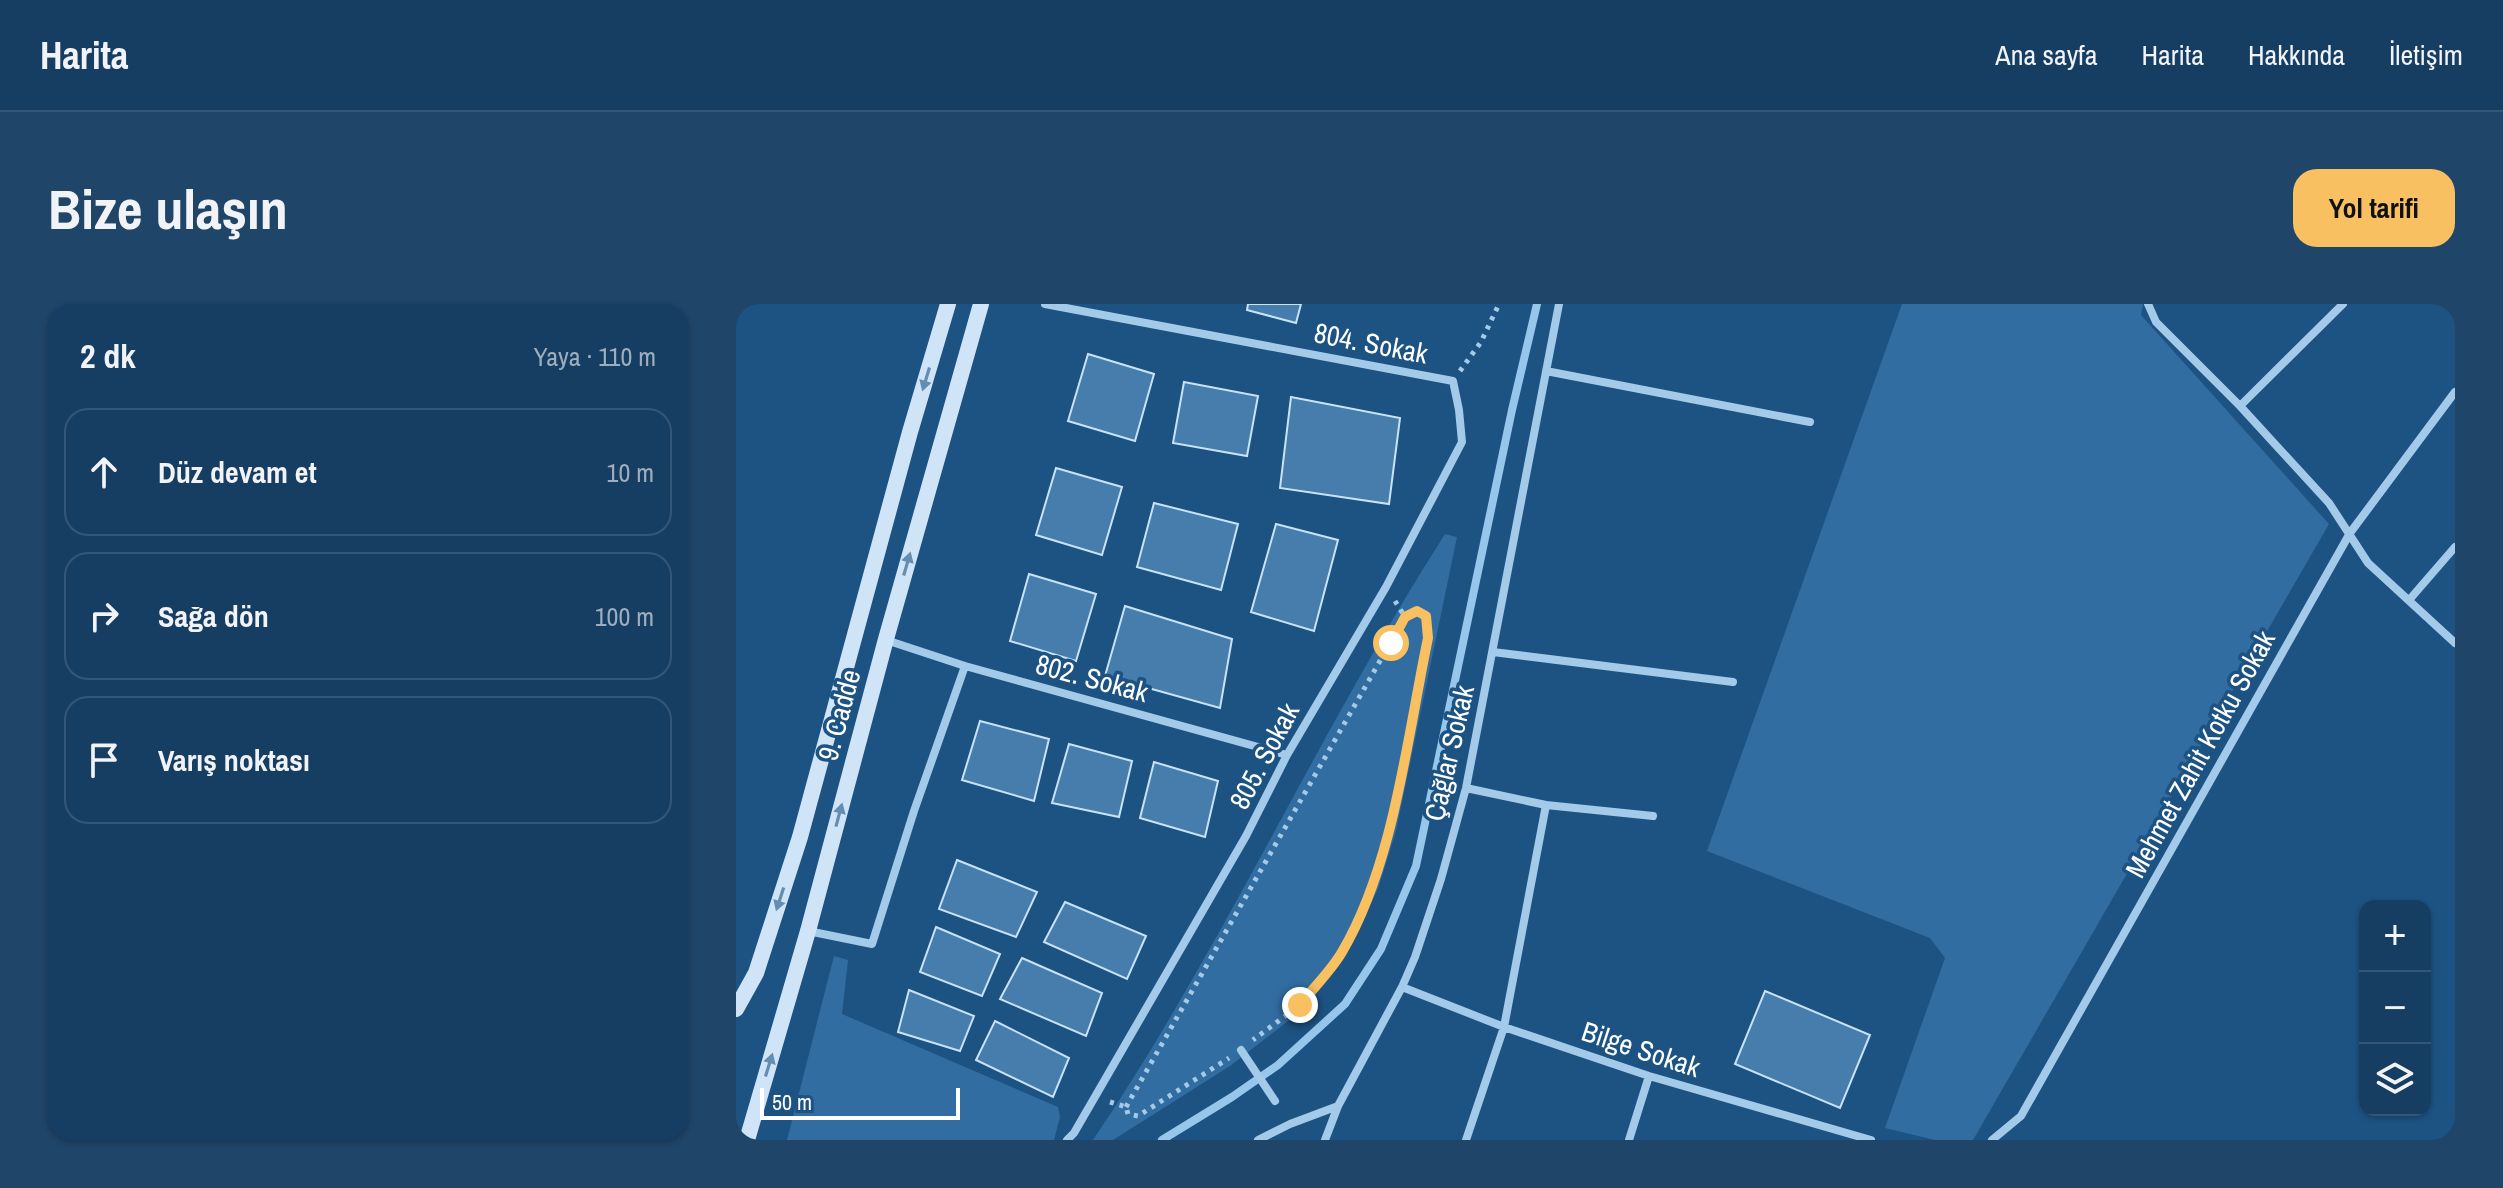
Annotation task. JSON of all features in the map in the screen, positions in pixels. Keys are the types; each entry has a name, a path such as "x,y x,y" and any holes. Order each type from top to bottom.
{"main road":[{"name":"9. Cadde","path":"736,1009 756,973 800,837 948,304"},
{"name":"9. Cadde","path":"747,1140 808,931 886,639 981,304"}],"street":[{"name":"804. Sokak","path":"1045,304 1453,381"},
{"name":"Çağlar Sokak","path":"1325,1140 1338,1106 1402,987 1428,921 1466,788 1559,304"},
{"path":"2148,304 2156,322 2240,406 2329,503 2368,563 2455,643"},
{"path":"2240,406 2343,304"},
{"path":"2450,304 2455,307"},
{"path":"1546,371 1810,422"},
{"name":"805. Sokak","path":"1067,1140 1074,1133 1246,836 1287,755 1386,587 1462,442 1453,381"},
{"name":"Mehmet Zahit Kotku Sokak","path":"1992,1140 2021,1116 2350,533 2455,392"},
{"path":"2410,599 2455,547"},
{"name":"802. Sokak","path":"886,639 965,666 1287,755"},
{"path":"1493,652 1733,682"},
{"path":"808,931 872,944 965,666"},
{"path":"1466,788 1546,805 1653,816"},
{"path":"1466,1140 1504,1027 1546,805"},
{"name":"Bilge Sokak","path":"1402,987 1504,1027 1649,1076 1871,1140"},
{"path":"1241,1050 1275,1101"},
{"path":"1629,1140 1649,1076"},
{"path":"1258,1140 1338,1106"}],"path":[{"path":"1453,381 1481,342 1499,304"},
{"path":"1417,611 1426,616 1428,638 1393,808 1373,886 1341,953 1325,974 1300,1005 1241,1050 1138,1116 1128,1114 1126,1107 1138,1084 1405,617 1417,611"}],"shaded area":[{"path":"1902,304 2143,304 2141,315 2329,524 1973,1140 1935,1140 1885,1128 1945,958 1930,938 1707,851"},
{"path":"1445,534 1457,537 1396,831 1378,889 1344,956 1301,1011 1230,1066 1113,1140 1093,1140 1186,991 1355,685"},
{"path":"834,956 848,960 842,1014 1058,1107 1060,1117 1054,1140 787,1140"}],"building":[{"path":"1248,304 1301,304 1296,323 1247,310"},
{"path":"1088,354 1154,374 1135,441 1068,421"},
{"path":"1184,382 1258,396 1247,456 1173,443"},
{"path":"1291,397 1400,418 1389,504 1280,488"},
{"path":"1056,468 1122,487 1102,555 1036,535"},
{"path":"1154,503 1238,524 1221,590 1137,567"},
{"path":"1276,524 1338,540 1314,631 1251,612"},
{"path":"1029,574 1096,594 1076,661 1010,641"},
{"path":"1125,606 1232,639 1220,708 1105,676"},
{"path":"980,721 1049,739 1034,801 962,780"},
{"path":"1069,744 1132,761 1119,817 1052,803"},
{"path":"1154,762 1218,781 1205,837 1140,818"},
{"path":"957,860 1037,892 1016,937 939,909"},
{"path":"1065,902 1146,936 1127,979 1044,942"},
{"path":"936,927 1000,954 982,996 920,972"},
{"path":"1022,958 1102,993 1086,1036 1000,999"},
{"path":"909,990 974,1016 960,1051 898,1032"},
{"path":"1765,991 1870,1035 1840,1108 1735,1064"},
{"path":"995,1021 1069,1058 1053,1097 976,1060"}],"waterway":[{"path":"1162,1140 1278,1065 1345,1004 1381,949 1416,866 1537,304"}],"route":[{"path":"1300,1005 1341,953 1373,886 1393,808 1428,638 1426,616 1417,611 1405,617 1391,643"}]}
